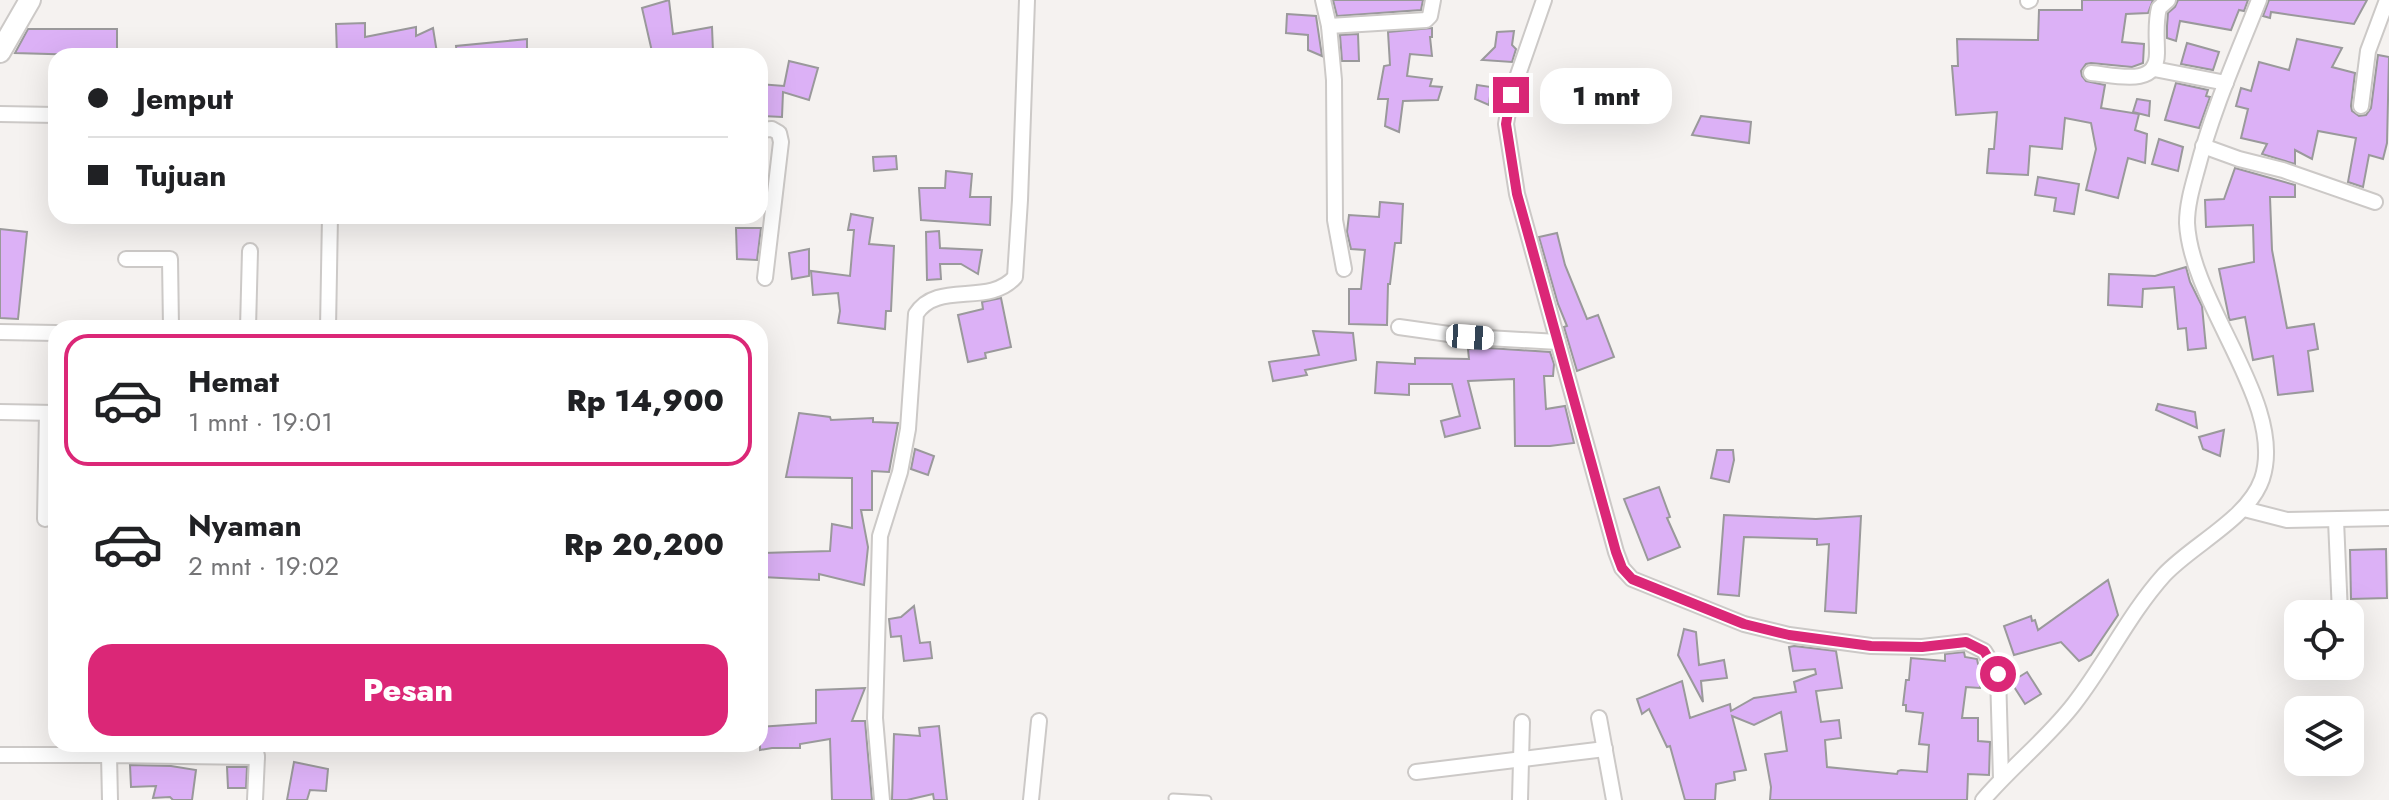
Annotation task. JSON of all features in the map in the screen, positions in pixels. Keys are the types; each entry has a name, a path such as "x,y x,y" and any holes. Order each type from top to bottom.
{"street":[{"path":"0,52 30,0"},
{"path":"882,800 875,718 880,536 900,472 908,429 916,314 922,304 931,299 991,292 1007,287 1015,277 1027,0"},
{"path":"1323,0 1329,26 1335,135 1334,203 1344,269"},
{"path":"1329,26 1426,20 1430,16 1433,0"},
{"path":"2091,73 2140,77 2150,74 2157,56 2156,21 2159,8 2168,0"},
{"path":"1983,800 2074,705 2138,608 2163,577 2183,556 2244,509 2255,495 2262,478 2267,441 2262,421 2202,285 2190,247 2188,205 2203,146 2259,0"},
{"path":"2361,106 2368,51 2387,0"},
{"path":"1539,1 1511,95 1506,124 1517,194 1622,568 1632,579 1744,624 1789,635 1871,646 1922,647 1966,642 1984,651 1998,674 2001,779"},
{"path":"2154,69 2226,83"},
{"path":"0,114 48,115"},
{"path":"765,278 781,142 779,133 768,129"},
{"path":"2203,146 2375,202"},
{"path":"328,320 330,224"},
{"path":"248,320 250,251"},
{"path":"126,259 170,259 171,320"},
{"path":"1399,327 1470,337 1558,342"},
{"path":"0,332 48,333"},
{"path":"0,412 48,413"},
{"path":"45,519 48,506"},
{"path":"2244,509 2287,520 2389,518"},
{"path":"2336,520 2339,600"},
{"path":"1599,718 1614,800"},
{"path":"1031,800 1039,721"},
{"path":"1520,800 1522,722"},
{"path":"1416,772 1605,749"},
{"path":"0,755 219,752"},
{"path":"255,800 256,752"},
{"path":"109,755 110,800"}],"lane":[{"path":"1173,798 1207,800"}],"building":[{"path":"669,0 673,34 712,27 713,48 651,48 642,8"},
{"path":"1333,0 1423,0 1421,10 1337,16"},
{"path":"2082,0 2153,0 2148,13 2126,14 2122,42 2144,44 2143,63 2132,67 2091,63 2081,71 2086,81 2105,85 2101,108 2139,114 2135,130 2147,134 2145,163 2128,158 2118,198 2086,190 2096,149 2091,123 2065,118 2062,149 2030,146 2028,175 1987,173 1989,149 1994,149 1997,112 1956,115 1952,66 1958,66 1957,39 2038,40 2039,10 2082,10"},
{"path":"2178,0 2248,0 2244,11 2239,10 2231,30 2180,21 2176,41 2167,38 2167,26 2168,13"},
{"path":"2269,0 2367,0 2354,24 2271,12 2270,18 2263,16"},
{"path":"1287,14 1316,16 1322,56 1308,50 1308,35 1286,33"},
{"path":"365,23 365,37 416,27 416,36 433,28 436,48 337,48 336,24"},
{"path":"1432,28 1432,56 1410,54 1407,76 1432,79 1430,86 1442,87 1438,100 1403,101 1399,132 1385,126 1388,99 1378,99 1384,66 1390,65 1388,32"},
{"path":"28,29 117,29 117,48 48,48 48,54 15,53"},
{"path":"1514,31 1512,45 1516,49 1512,62 1482,60 1495,47 1497,32"},
{"path":"1358,34 1359,61 1342,61 1340,35"},
{"path":"527,39 527,48 456,46"},
{"path":"2297,39 2342,48 2332,67 2355,73 2351,106 2359,116 2366,115 2371,108 2378,55 2389,57 2387,143 2383,159 2369,155 2363,187 2348,182 2356,138 2318,131 2312,159 2295,150 2295,164 2262,154 2267,144 2241,138 2248,109 2236,106 2241,88 2251,91 2259,62 2289,70"},
{"path":"2187,43 2219,52 2213,70 2181,64"},
{"path":"789,61 818,68 809,100 783,92 782,117 768,116 768,85 784,86"},
{"path":"2176,83 2208,90 2206,96 2210,97 2199,128 2165,120"},
{"path":"1477,85 1491,87 1489,105 1475,99"},
{"path":"2137,99 2150,101 2149,116 2133,112"},
{"path":"1701,116 1751,122 1749,143 1692,135"},
{"path":"2159,139 2183,147 2178,171 2152,164"},
{"path":"896,156 897,169 874,171 873,157"},
{"path":"2235,168 2295,185 2295,197 2270,197 2272,250 2287,328 2314,324 2318,349 2308,351 2313,391 2278,395 2273,356 2253,360 2245,317 2229,318 2219,269 2254,262 2253,225 2206,227 2205,200 2224,199"},
{"path":"946,171 972,174 970,197 991,197 990,225 921,220 919,188 945,188"},
{"path":"2038,177 2079,184 2074,214 2054,211 2056,198 2035,195"},
{"path":"1380,202 1403,204 1401,243 1395,243 1388,284 1387,325 1349,324 1349,289 1361,289 1365,250 1351,249 1347,232 1349,215 1379,217"},
{"path":"851,214 873,218 869,244 894,246 891,311 886,311 885,329 838,323 838,293 813,295 811,271 850,276 854,230 848,230"},
{"path":"736,228 761,228 757,260 737,259"},
{"path":"0,229 27,232 18,319 0,318"},
{"path":"939,231 940,248 982,250 978,274 961,264 940,264 941,279 927,280 926,232"},
{"path":"1557,233 1565,265 1587,319 1598,315 1614,357 1577,371 1564,327 1567,326 1539,237"},
{"path":"809,249 809,276 792,279 789,253"},
{"path":"2186,267 2202,306 2206,348 2188,350 2186,328 2178,329 2174,287 2143,289 2142,307 2108,305 2109,274 2155,276"},
{"path":"1001,298 1011,347 985,353 986,358 968,362 958,315 983,309 982,302"},
{"path":"1313,331 1353,333 1356,360 1305,370 1307,375 1273,381 1269,362 1319,355"},
{"path":"1468,349 1550,352 1554,364 1553,376 1544,376 1546,409 1565,406 1574,443 1515,446 1514,379 1468,381 1480,428 1445,437 1441,421 1460,416 1452,384 1409,384 1409,395 1375,393 1377,362 1415,364 1415,358 1469,359"},
{"path":"2158,404 2195,412 2197,428 2156,410"},
{"path":"799,413 830,417 831,420 873,418 873,422 898,423 889,472 872,471 872,510 861,510 868,547 864,585 819,574 819,580 768,577 768,553 830,551 832,524 852,528 852,478 786,477"},
{"path":"2224,430 2220,456 2203,449 2199,437"},
{"path":"915,449 934,456 928,475 911,469"},
{"path":"1717,450 1733,450 1729,482 1711,478"},
{"path":"1659,487 1670,517 1667,518 1680,547 1648,560 1624,499"},
{"path":"1724,515 1816,519 1861,516 1856,613 1825,611 1829,544 1817,545 1817,539 1744,537 1739,596 1718,594"},
{"path":"2386,549 2387,598 2351,599 2350,550"},
{"path":"2108,580 2118,615 2091,655 2079,661 2061,642 2014,655 2004,626 2031,616 2038,630"},
{"path":"914,606 920,643 930,642 932,658 904,661 901,636 891,637 889,619 901,617"},
{"path":"1684,629 1696,632 1699,665 1724,660 1727,678 1701,681 1703,702 1678,655"},
{"path":"1789,647 1836,651 1842,688 1816,691 1821,722 1839,720 1841,738 1825,740 1827,767 1897,774 1901,770 1927,772 1929,745 1919,744 1923,713 1906,711 1906,705 1903,705 1911,658 1945,661 1945,654 1964,652 1965,657 1977,659 1981,666 1980,688 1966,687 1962,718 1978,718 1978,741 1990,742 1989,775 1968,774 1967,800 1770,800 1765,754 1787,751 1781,712 1754,725 1732,716 1746,770 1734,772 1735,780 1716,784 1715,800 1685,800 1670,746 1667,747 1649,709 1642,714 1637,699 1682,681 1690,718 1730,704 1731,711 1754,698 1796,692 1794,682 1816,674 1815,669 1793,671"},
{"path":"2027,672 2041,694 2025,704 2011,682"},
{"path":"865,688 852,721 865,721 872,800 832,800 830,739 800,744 800,748 768,749 768,726 816,723 816,690"},
{"path":"939,726 947,800 934,800 933,794 892,800 894,734 920,736 919,728"},
{"path":"294,762 328,769 326,791 310,790 307,800 287,800"},
{"path":"130,765 196,770 192,800 153,798 156,786 131,787"},
{"path":"227,767 247,767 246,788 228,788"}],"route":[{"path":"1511,95 1506,124 1517,194 1622,568 1632,579 1700,607 1744,624 1789,635 1871,646 1922,647 1966,642 1984,651 1998,674"}]}
